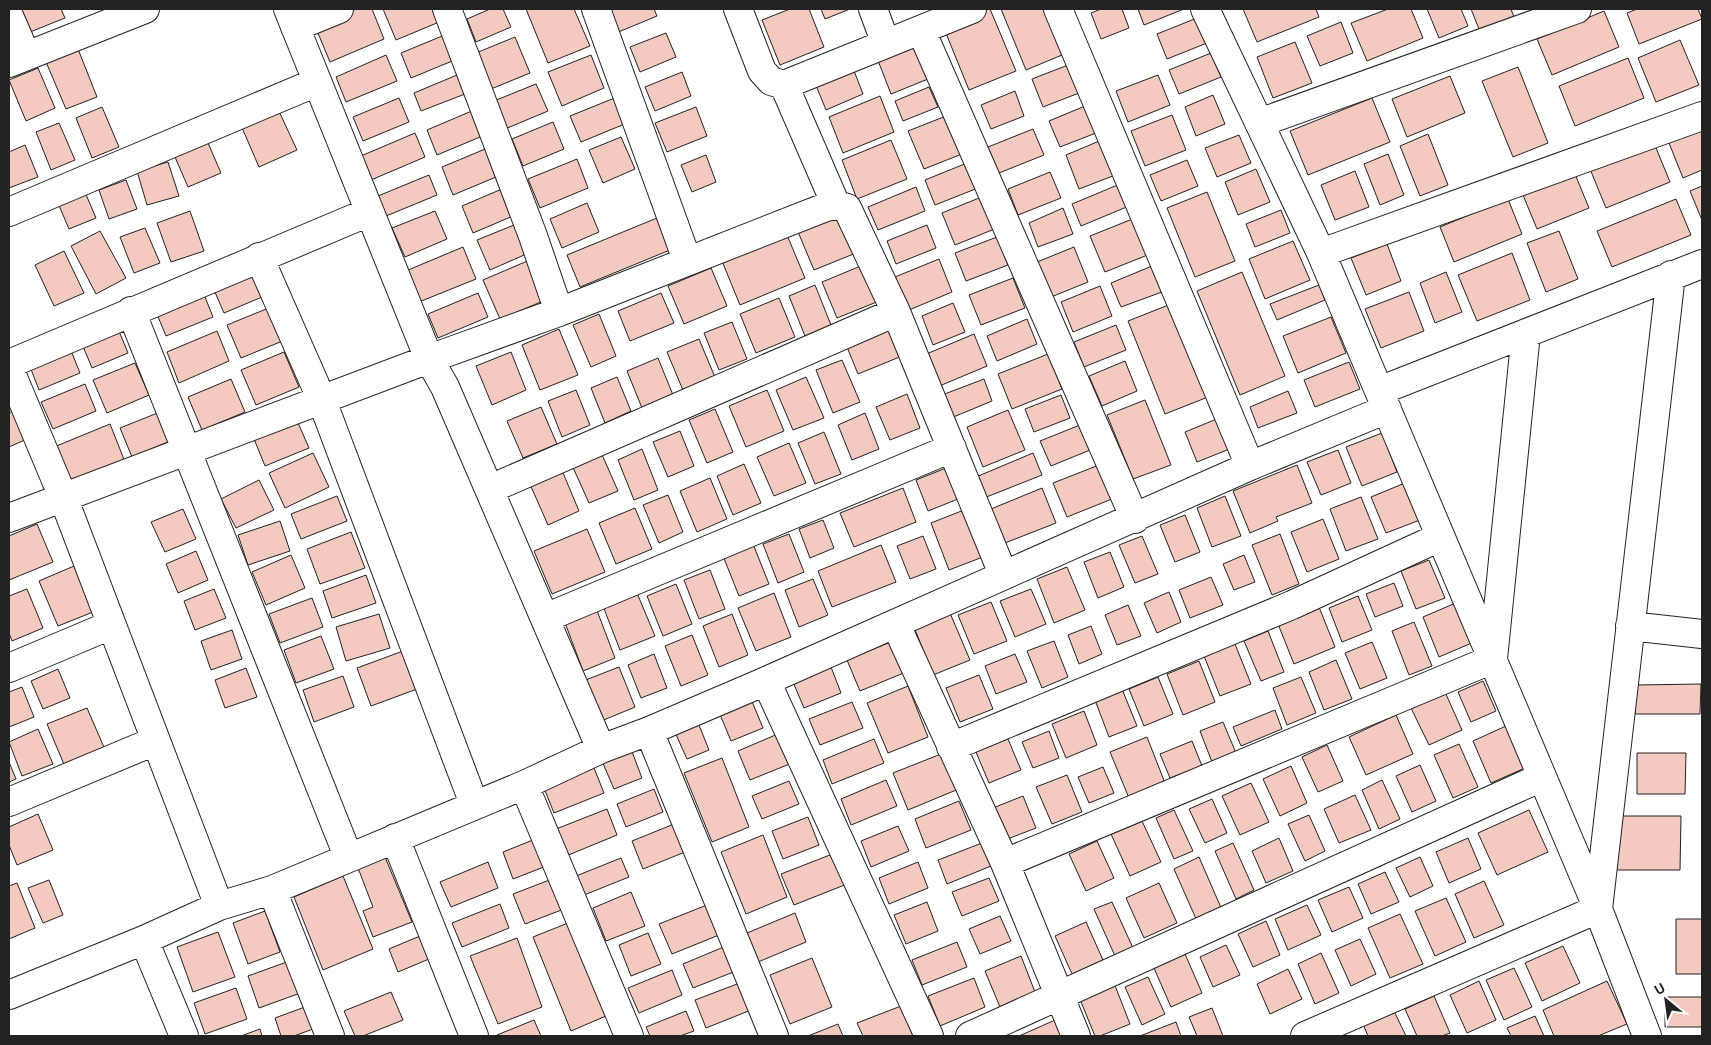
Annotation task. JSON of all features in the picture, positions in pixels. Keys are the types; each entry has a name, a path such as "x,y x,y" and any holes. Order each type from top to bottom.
{"street":[{"path":"9,16 17,59 145,9"},
{"path":"339,9 292,18 429,359 445,387 600,749"},
{"path":"447,9 533,236 559,312"},
{"path":"596,9 687,260"},
{"path":"738,9 762,71 771,81 784,85 972,9"},
{"path":"873,9 886,44"},
{"path":"1058,9 1250,466"},
{"path":"1206,9 1320,253 1493,659 1598,909 1641,1034"},
{"path":"1259,123 1577,9"},
{"path":"921,30 1135,519"},
{"path":"9,212 318,82"},
{"path":"784,85 836,205"},
{"path":"1320,253 1702,116"},
{"path":"9,518 321,398 559,312 687,260 836,205 847,208 852,215 896,312 1003,574"},
{"path":"219,906 63,497 9,366 131,311 369,212"},
{"path":"259,257 321,398 474,804"},
{"path":"9,994 144,940 219,906 272,890 348,856 524,785 600,749 649,731 896,625 1003,574 1135,519 1250,466 1383,400 1526,334 1702,264"},
{"path":"1598,909 1671,275"},
{"path":"131,311 348,856"},
{"path":"490,490 896,312"},
{"path":"1493,659 1526,334"},
{"path":"545,618 952,448"},
{"path":"951,747 1292,605 1440,537"},
{"path":"9,668 111,625"},
{"path":"896,625 1004,862 1076,1036"},
{"path":"1630,626 1702,634"},
{"path":"1004,862 1493,659"},
{"path":"766,681 929,1036"},
{"path":"649,731 774,1036"},
{"path":"9,802 155,741"},
{"path":"970,1036 1542,777"},
{"path":"524,785 629,1036"},
{"path":"395,838 474,1036"},
{"path":"272,890 330,1036"},
{"path":"1305,1036 1598,909"},
{"path":"144,940 184,1036"}],"building":[{"path":"20,9 61,9 65,18 30,32"},
{"path":"356,9 372,9 384,39 330,62 315,26"},
{"path":"383,9 439,9 444,20 396,40"},
{"path":"490,9 503,9 511,27 476,42 467,19"},
{"path":"526,9 574,9 590,46 548,63"},
{"path":"606,9 654,9 657,16 616,33"},
{"path":"790,9 809,9 824,47 780,65 762,20"},
{"path":"821,9 850,9 825,19"},
{"path":"990,9 1016,71 969,90 943,26"},
{"path":"1001,9 1043,9 1062,55 1026,70"},
{"path":"1101,9 1122,9 1129,28 1101,39 1091,13"},
{"path":"1138,9 1184,9 1144,25"},
{"path":"1243,9 1316,9 1319,17 1257,42"},
{"path":"1388,9 1411,9 1423,38 1367,61 1351,23"},
{"path":"1427,9 1461,9 1468,26 1439,38"},
{"path":"1471,9 1511,9 1515,20 1481,34"},
{"path":"1637,9 1698,9 1702,19 1639,44 1627,13"},
{"path":"1604,11 1619,47 1552,75 1537,39"},
{"path":"1197,18 1207,43 1167,59 1157,34"},
{"path":"1341,22 1353,53 1320,66 1307,36"},
{"path":"666,33 676,57 640,72 630,47"},
{"path":"447,34 457,59 411,78 401,53"},
{"path":"515,37 530,73 491,89 476,53"},
{"path":"1680,40 1699,85 1656,102 1638,58"},
{"path":"1295,42 1312,83 1273,98 1257,57"},
{"path":"914,44 928,79 891,94 877,58"},
{"path":"78,49 97,97 66,109 46,62"},
{"path":"1211,53 1221,77 1179,94 1169,70"},
{"path":"386,55 397,81 346,102 336,77"},
{"path":"591,55 604,88 562,106 548,72"},
{"path":"1628,58 1644,98 1575,126 1559,86"},
{"path":"851,63 863,94 826,110 813,78"},
{"path":"1068,65 1079,93 1043,107 1032,79"},
{"path":"1518,67 1548,143 1513,157 1482,81"},
{"path":"38,68 55,108 26,121 9,80"},
{"path":"682,72 691,96 655,111 645,87"},
{"path":"457,75 465,94 421,111 414,93"},
{"path":"1158,75 1170,105 1128,122 1116,91"},
{"path":"1450,76 1465,113 1407,137 1392,99"},
{"path":"536,84 548,111 505,129 494,101"},
{"path":"929,87 938,107 903,121 895,101"},
{"path":"1015,91 1024,116 991,129 981,105"},
{"path":"1213,95 1225,124 1196,136 1185,107"},
{"path":"880,96 894,132 843,153 829,117"},
{"path":"617,97 627,123 581,142 570,116"},
{"path":"399,98 409,122 363,141 353,117"},
{"path":"1372,98 1390,142 1308,175 1290,131"},
{"path":"1085,106 1096,133 1060,147 1049,121"},
{"path":"102,107 119,147 92,158 76,118"},
{"path":"277,107 297,150 259,167 240,123"},
{"path":"696,107 707,136 667,152 655,123"},
{"path":"474,110 485,135 437,155 427,130"},
{"path":"1172,115 1186,150 1145,166 1131,131"},
{"path":"946,116 962,154 924,169 908,131"},
{"path":"553,122 564,149 523,166 512,139"},
{"path":"59,123 75,160 51,170 36,132"},
{"path":"1702,124 1702,170 1683,178 1667,138"},
{"path":"1033,129 1044,155 999,173 988,147"},
{"path":"415,133 425,157 371,180 361,156"},
{"path":"1428,134 1448,185 1420,196 1400,146"},
{"path":"1239,135 1251,163 1217,177 1205,148"},
{"path":"205,136 221,173 188,187 172,150"},
{"path":"621,137 635,169 603,183 589,150"},
{"path":"1104,139 1118,174 1079,189 1066,155"},
{"path":"891,140 907,179 857,199 842,160"},
{"path":"1654,143 1670,182 1606,208 1590,169"},
{"path":"25,145 38,177 9,188 9,152"},
{"path":"490,147 501,175 453,195 442,167"},
{"path":"1388,154 1404,195 1380,205 1364,164"},
{"path":"706,155 716,182 692,192 681,165"},
{"path":"577,159 588,188 540,208 528,179"},
{"path":"1187,160 1198,186 1161,201 1150,175"},
{"path":"972,161 983,186 935,205 925,180"},
{"path":"168,162 179,196 147,205 137,171"},
{"path":"1256,169 1270,202 1238,215 1225,182"},
{"path":"1355,171 1369,207 1335,220 1321,185"},
{"path":"1050,172 1061,198 1018,215 1008,189"},
{"path":"1575,174 1589,208 1537,229 1523,195"},
{"path":"429,175 437,195 386,216 378,196"},
{"path":"126,180 137,209 109,219 99,190"},
{"path":"1120,184 1129,206 1081,226 1072,204"},
{"path":"82,185 96,218 69,229 55,196"},
{"path":"509,186 520,213 473,233 462,206"},
{"path":"1702,186 1702,220 1690,191"},
{"path":"916,187 925,211 878,230 868,207"},
{"path":"1207,192 1235,261 1195,277 1167,208"},
{"path":"984,196 997,228 955,245 942,213"},
{"path":"1508,199 1522,234 1454,262 1440,227"},
{"path":"1676,199 1691,235 1612,267 1597,231"},
{"path":"587,203 599,232 562,248 550,219"},
{"path":"1063,208 1073,234 1038,247 1029,223"},
{"path":"838,209 856,253 814,270 796,227"},
{"path":"1281,210 1290,233 1255,247 1246,224"},
{"path":"190,211 204,251 171,262 157,223"},
{"path":"435,211 447,239 405,257 392,228"},
{"path":"657,218 670,250 580,287 567,255"},
{"path":"1135,218 1150,254 1105,272 1090,236"},
{"path":"519,223 531,252 490,270 477,240"},
{"path":"927,225 936,248 896,264 887,241"},
{"path":"145,228 160,263 134,273 120,237"},
{"path":"100,231 126,278 96,294 71,246"},
{"path":"1559,231 1578,279 1546,292 1527,243"},
{"path":"787,235 805,278 740,305 722,261"},
{"path":"997,237 1008,265 966,281 955,253"},
{"path":"1293,241 1310,280 1265,299 1249,259"},
{"path":"1387,244 1401,281 1366,295 1351,258"},
{"path":"463,247 476,279 414,304 401,273"},
{"path":"1074,247 1088,282 1051,297 1037,262"},
{"path":"64,251 84,293 54,306 35,265"},
{"path":"1512,253 1530,300 1477,321 1458,275"},
{"path":"532,259 548,299 500,319 483,280"},
{"path":"939,259 952,292 909,310 895,277"},
{"path":"868,263 884,299 837,318 822,282"},
{"path":"1152,266 1162,292 1121,307 1111,283"},
{"path":"249,267 262,297 224,313 211,283"},
{"path":"711,268 727,306 684,324 668,286"},
{"path":"1242,272 1285,376 1240,395 1197,291"},
{"path":"1446,272 1462,312 1435,323 1420,283"},
{"path":"1013,278 1025,308 981,325 969,295"},
{"path":"815,285 831,325 805,336 789,296"},
{"path":"1319,285 1325,300 1277,320 1270,304"},
{"path":"1100,286 1112,316 1073,332 1061,302"},
{"path":"201,287 213,317 166,336 154,307"},
{"path":"1409,292 1424,331 1381,348 1365,309"},
{"path":"478,293 488,317 438,338 428,314"},
{"path":"661,293 674,323 630,341 618,311"},
{"path":"779,298 795,337 756,353 740,314"},
{"path":"953,303 965,332 933,345 922,316"},
{"path":"1171,304 1208,397 1165,414 1128,321"},
{"path":"271,307 285,340 241,358 227,325"},
{"path":"599,314 616,356 591,367 573,325"},
{"path":"1331,317 1346,353 1298,373 1283,336"},
{"path":"1027,319 1037,344 997,361 987,336"},
{"path":"732,322 747,359 719,370 704,333"},
{"path":"116,324 128,353 92,368 80,339"},
{"path":"1116,325 1126,350 1084,367 1074,342"},
{"path":"559,329 578,375 540,390 522,345"},
{"path":"890,329 902,356 858,374 847,347"},
{"path":"217,331 229,361 179,383 167,352"},
{"path":"974,334 987,366 937,387 924,355"},
{"path":"699,339 717,382 685,395 667,352"},
{"path":"70,348 80,373 39,390 29,364"},
{"path":"284,352 299,387 256,405 241,370"},
{"path":"511,352 526,390 492,405 476,366"},
{"path":"1048,354 1062,389 1012,409 998,374"},
{"path":"658,358 673,395 642,408 627,371"},
{"path":"842,360 860,402 833,413 816,370"},
{"path":"1125,361 1137,391 1102,406 1089,376"},
{"path":"1349,362 1360,389 1315,407 1304,380"},
{"path":"135,363 149,395 107,413 93,380"},
{"path":"617,377 631,411 605,423 591,388"},
{"path":"806,377 824,418 793,430 776,390"},
{"path":"231,379 245,412 202,430 188,397"},
{"path":"984,379 992,401 951,418 942,395"},
{"path":"85,384 96,411 53,429 41,402"},
{"path":"576,390 590,425 562,437 548,401"},
{"path":"767,390 784,431 746,447 729,406"},
{"path":"1288,391 1297,413 1258,428 1250,407"},
{"path":"907,394 920,428 890,440 876,407"},
{"path":"1061,395 1070,418 1034,432 1025,409"},
{"path":"1145,400 1171,465 1133,479 1107,415"},
{"path":"541,407 557,444 523,458 507,421"},
{"path":"715,409 733,452 707,463 689,420"},
{"path":"15,410 27,439 9,447 9,413"},
{"path":"165,410 177,438 132,457 120,428"},
{"path":"1008,410 1025,450 983,467 967,427"},
{"path":"865,413 879,449 852,460 838,425"},
{"path":"295,416 309,448 265,466 252,434"},
{"path":"1224,416 1237,446 1197,462 1185,432"},
{"path":"110,424 125,462 69,485 54,447"},
{"path":"1080,425 1090,450 1051,466 1040,441"},
{"path":"680,431 694,466 668,477 653,442"},
{"path":"824,432 841,474 815,484 798,443"},
{"path":"1382,433 1397,472 1362,486 1346,447"},
{"path":"789,443 806,483 774,496 757,457"},
{"path":"642,449 658,490 634,500 618,460"},
{"path":"600,450 618,491 589,503 571,463"},
{"path":"1338,450 1351,483 1321,495 1307,462"},
{"path":"313,453 329,487 285,508 269,473"},
{"path":"1033,453 1042,475 984,498 976,477"},
{"path":"744,464 761,503 733,515 717,476"},
{"path":"1099,465 1112,499 1067,517 1053,483"},
{"path":"1297,465 1312,503 1276,517 1278,521 1250,533 1233,491"},
{"path":"561,468 579,511 548,525 529,482"},
{"path":"946,468 958,499 928,511 916,480"},
{"path":"710,478 727,519 697,532 680,491"},
{"path":"259,480 274,510 236,528 221,499"},
{"path":"1405,483 1420,520 1386,533 1371,497"},
{"path":"903,488 916,522 854,547 840,513"},
{"path":"1042,488 1056,523 1005,543 991,509"},
{"path":"668,495 683,532 659,543 643,505"},
{"path":"337,496 347,521 301,539 291,514"},
{"path":"1225,496 1241,536 1212,547 1197,508"},
{"path":"1361,497 1378,539 1346,551 1330,509"},
{"path":"635,508 652,549 616,564 599,523"},
{"path":"969,508 988,555 949,570 931,523"},
{"path":"183,509 196,539 165,552 151,522"},
{"path":"1185,515 1200,552 1175,562 1160,525"},
{"path":"1323,519 1339,559 1307,572 1291,532"},
{"path":"823,520 834,548 810,558 799,529"},
{"path":"280,521 290,551 248,565 238,535"},
{"path":"37,524 53,562 9,580 9,536"},
{"path":"587,529 605,572 552,594 534,551"},
{"path":"351,532 365,568 320,584 307,549"},
{"path":"789,534 804,572 778,583 763,544"},
{"path":"1280,534 1299,584 1272,595 1252,545"},
{"path":"923,536 936,569 910,579 897,546"},
{"path":"1142,536 1158,574 1135,583 1119,545"},
{"path":"753,544 769,584 739,596 723,556"},
{"path":"881,545 896,582 832,607 818,571"},
{"path":"196,551 208,580 178,593 166,564"},
{"path":"1110,552 1124,587 1098,598 1084,562"},
{"path":"291,555 305,588 266,605 252,572"},
{"path":"1244,555 1255,582 1234,590 1223,564"},
{"path":"1429,560 1445,598 1416,609 1401,571"},
{"path":"74,566 93,612 58,626 39,581"},
{"path":"1067,567 1085,610 1054,623 1037,579"},
{"path":"710,570 725,609 699,619 684,580"},
{"path":"366,575 376,603 332,618 323,591"},
{"path":"1211,577 1223,605 1190,618 1179,590"},
{"path":"813,579 828,615 799,627 785,590"},
{"path":"1394,583 1403,606 1375,617 1366,594"},
{"path":"676,584 692,624 663,636 647,596"},
{"path":"27,589 43,628 12,641 9,633 9,596"},
{"path":"214,589 226,618 195,630 184,601"},
{"path":"1031,589 1046,624 1015,637 1000,601"},
{"path":"1169,592 1181,622 1157,633 1144,603"},
{"path":"637,593 655,636 620,650 603,606"},
{"path":"774,593 791,637 756,651 738,608"},
{"path":"1358,596 1372,630 1342,642 1329,608"},
{"path":"312,598 323,627 280,643 269,614"},
{"path":"991,602 1007,641 974,654 958,615"},
{"path":"1458,602 1474,642 1439,657 1423,617"},
{"path":"1128,605 1141,636 1117,645 1105,615"},
{"path":"1319,607 1335,647 1294,664 1278,624"},
{"path":"596,608 615,658 583,671 564,620"},
{"path":"950,613 970,660 933,675 914,627"},
{"path":"379,614 390,648 346,661 336,627"},
{"path":"732,614 748,655 719,667 703,626"},
{"path":"1414,622 1432,666 1409,675 1392,631"},
{"path":"1091,626 1102,654 1079,664 1068,635"},
{"path":"232,630 242,659 211,670 201,641"},
{"path":"1268,631 1284,672 1261,681 1244,641"},
{"path":"692,635 708,675 681,686 665,646"},
{"path":"321,636 334,669 296,683 284,650"},
{"path":"893,641 906,672 860,691 847,660"},
{"path":"1054,641 1068,677 1042,688 1027,651"},
{"path":"1372,642 1387,678 1360,689 1345,653"},
{"path":"1235,644 1251,684 1220,696 1204,656"},
{"path":"403,651 417,689 371,706 357,668"},
{"path":"654,654 667,688 641,698 628,665"},
{"path":"1015,654 1027,682 996,694 985,666"},
{"path":"1336,660 1352,699 1324,710 1309,672"},
{"path":"1199,661 1215,702 1183,715 1167,674"},
{"path":"619,667 635,707 599,722 583,681"},
{"path":"831,667 841,693 804,708 793,682"},
{"path":"246,668 257,697 225,708 215,680"},
{"path":"58,669 70,698 43,709 31,681"},
{"path":"979,675 993,709 960,722 946,688"},
{"path":"343,676 354,707 314,722 303,690"},
{"path":"1158,677 1173,714 1144,726 1129,689"},
{"path":"1301,677 1316,713 1287,725 1273,688"},
{"path":"1483,681 1496,711 1471,722 1458,692"},
{"path":"1701,684 1700,714 1635,714 1635,685"},
{"path":"908,686 928,737 888,753 867,703"},
{"path":"22,687 34,717 9,727 9,692"},
{"path":"1122,689 1137,726 1109,737 1095,700"},
{"path":"1445,692 1462,730 1429,745 1411,708"},
{"path":"751,699 763,728 731,741 719,712"},
{"path":"852,702 863,728 820,745 809,719"},
{"path":"87,708 106,752 66,769 47,724"},
{"path":"1275,710 1282,729 1241,746 1233,727"},
{"path":"1084,711 1097,745 1066,758 1052,724"},
{"path":"1396,715 1413,754 1366,775 1349,737"},
{"path":"697,720 709,750 687,759 674,730"},
{"path":"1223,722 1236,753 1212,762 1200,731"},
{"path":"1506,726 1525,768 1491,783 1473,741"},
{"path":"38,729 53,764 22,776 9,742"},
{"path":"1049,731 1059,758 1033,768 1022,742"},
{"path":"780,733 792,763 750,780 738,751"},
{"path":"1147,737 1165,783 1129,798 1110,752"},
{"path":"874,739 884,763 832,784 823,760"},
{"path":"1008,739 1021,770 989,783 976,752"},
{"path":"1192,741 1202,766 1170,778 1160,754"},
{"path":"1459,744 1478,787 1453,798 1434,755"},
{"path":"1327,745 1343,781 1318,792 1302,757"},
{"path":"631,749 642,778 614,789 602,761"},
{"path":"946,752 961,788 908,810 893,773"},
{"path":"1637,753 1686,753 1685,794 1637,794"},
{"path":"722,758 749,827 712,842 684,773"},
{"path":"9,762 16,779 9,782"},
{"path":"592,763 604,793 554,813 542,783"},
{"path":"1420,765 1436,801 1412,812 1396,776"},
{"path":"1291,766 1307,803 1280,816 1263,779"},
{"path":"1103,767 1114,793 1089,803 1078,777"},
{"path":"1067,775 1082,812 1052,824 1036,787"},
{"path":"886,780 897,806 851,825 841,799"},
{"path":"1382,780 1400,819 1379,829 1362,790"},
{"path":"789,781 799,804 762,819 752,796"},
{"path":"1251,783 1269,822 1240,835 1222,796"},
{"path":"654,789 663,812 626,827 617,804"},
{"path":"1355,795 1371,830 1339,843 1324,809"},
{"path":"1023,796 1036,828 1005,840 993,808"},
{"path":"1212,799 1227,833 1205,843 1189,809"},
{"path":"959,801 971,830 926,848 915,819"},
{"path":"607,809 617,835 566,856 556,829"},
{"path":"1174,810 1193,851 1174,859 1156,818"},
{"path":"1529,810 1548,852 1497,875 1478,833"},
{"path":"38,814 53,850 17,865 9,845 9,827"},
{"path":"1309,815 1325,851 1305,861 1288,824"},
{"path":"1615,816 1681,816 1680,870 1615,870"},
{"path":"808,817 819,845 783,859 772,831"},
{"path":"1142,821 1161,862 1130,876 1111,834"},
{"path":"679,822 690,850 643,869 632,841"},
{"path":"898,826 909,851 871,867 861,841"},
{"path":"763,835 787,897 746,914 721,852"},
{"path":"538,838 549,865 513,879 503,852"},
{"path":"1279,838 1293,871 1266,883 1252,851"},
{"path":"1468,838 1481,869 1449,883 1436,852"},
{"path":"1097,841 1114,878 1086,891 1069,854"},
{"path":"982,843 991,866 947,884 938,860"},
{"path":"1233,843 1254,890 1236,899 1215,851"},
{"path":"835,853 847,884 794,905 781,874"},
{"path":"385,857 412,922 373,937 363,911 373,907 358,868"},
{"path":"1199,857 1222,910 1197,921 1174,869"},
{"path":"1420,857 1433,886 1410,897 1396,868"},
{"path":"621,858 629,877 584,895 576,876"},
{"path":"488,862 498,888 451,907 440,882"},
{"path":"918,862 928,888 889,904 879,878"},
{"path":"1385,872 1399,902 1371,914 1358,884"},
{"path":"343,876 373,949 323,970 294,897"},
{"path":"989,878 999,901 962,916 952,892"},
{"path":"552,879 564,909 525,924 513,894"},
{"path":"49,880 63,915 43,923 28,888"},
{"path":"1484,881 1504,925 1474,938 1455,894"},
{"path":"17,883 35,928 9,939 9,886"},
{"path":"1159,883 1177,923 1144,938 1126,898"},
{"path":"1349,887 1363,918 1332,932 1318,900"},
{"path":"631,892 645,926 606,941 593,908"},
{"path":"1446,898 1466,942 1435,956 1415,911"},
{"path":"927,902 938,931 906,944 894,915"},
{"path":"1112,902 1133,948 1115,956 1094,909"},
{"path":"712,903 724,933 672,954 659,924"},
{"path":"500,904 509,928 462,947 452,923"},
{"path":"1307,905 1321,935 1288,950 1275,919"},
{"path":"265,911 280,952 248,964 233,923"},
{"path":"795,913 806,942 758,962 747,933"},
{"path":"1400,914 1423,964 1390,978 1368,928"},
{"path":"1000,916 1011,941 980,954 969,929"},
{"path":"1676,919 1702,919 1702,974 1676,974"},
{"path":"1266,921 1280,955 1253,967 1238,934"},
{"path":"1086,922 1103,960 1072,974 1055,936"},
{"path":"568,923 606,1016 571,1031 533,937"},
{"path":"218,932 235,977 193,992 177,947"},
{"path":"648,933 661,964 631,976 619,945"},
{"path":"420,936 429,959 398,972 389,949"},
{"path":"517,938 542,1007 498,1024 470,956"},
{"path":"1360,939 1376,974 1351,986 1335,950"},
{"path":"957,942 967,967 922,985 912,960"},
{"path":"1226,945 1240,975 1213,987 1200,957"},
{"path":"726,946 736,971 693,988 683,964"},
{"path":"1563,946 1580,983 1542,1001 1525,963"},
{"path":"1321,953 1339,993 1315,1004 1298,964"},
{"path":"1185,954 1202,993 1171,1007 1154,968"},
{"path":"1021,956 1035,992 1000,1007 985,971"},
{"path":"812,958 832,1007 790,1024 770,975"},
{"path":"295,959 306,991 259,1008 248,976"},
{"path":"1514,968 1532,1007 1504,1020 1486,980"},
{"path":"1288,969 1302,999 1270,1014 1257,984"},
{"path":"672,970 682,995 639,1013 628,988"},
{"path":"1148,977 1165,1014 1142,1025 1125,987"},
{"path":"974,978 985,1007 940,1026 928,996"},
{"path":"745,981 756,1008 706,1028 695,1000"},
{"path":"1479,981 1496,1020 1467,1033 1450,995"},
{"path":"1607,981 1627,1024 1598,1036 1554,1036 1543,1010"},
{"path":"1114,983 1130,1024 1100,1036 1095,1036 1079,997"},
{"path":"236,988 247,1019 205,1034 194,1003"},
{"path":"391,992 403,1020 363,1036 355,1036 344,1011"},
{"path":"1434,996 1450,1033 1442,1036 1417,1036 1405,1009"},
{"path":"1665,997 1702,997 1702,1027 1665,1027"},
{"path":"313,1004 321,1026 294,1036 281,1036 275,1018"},
{"path":"901,1006 913,1036 863,1036 857,1023"},
{"path":"1212,1008 1223,1036 1197,1036 1189,1017"},
{"path":"686,1011 694,1031 680,1036 650,1036 646,1027"},
{"path":"1394,1011 1406,1036 1368,1036 1363,1024"},
{"path":"1535,1016 1544,1036 1511,1036 1507,1028"},
{"path":"534,1020 541,1036 497,1036 497,1035"},
{"path":"1055,1020 1062,1036 1019,1036"},
{"path":"1176,1022 1181,1036 1140,1036"},
{"path":"838,1024 843,1036 808,1036"},
{"path":"260,1029 262,1036 241,1036"}]}
